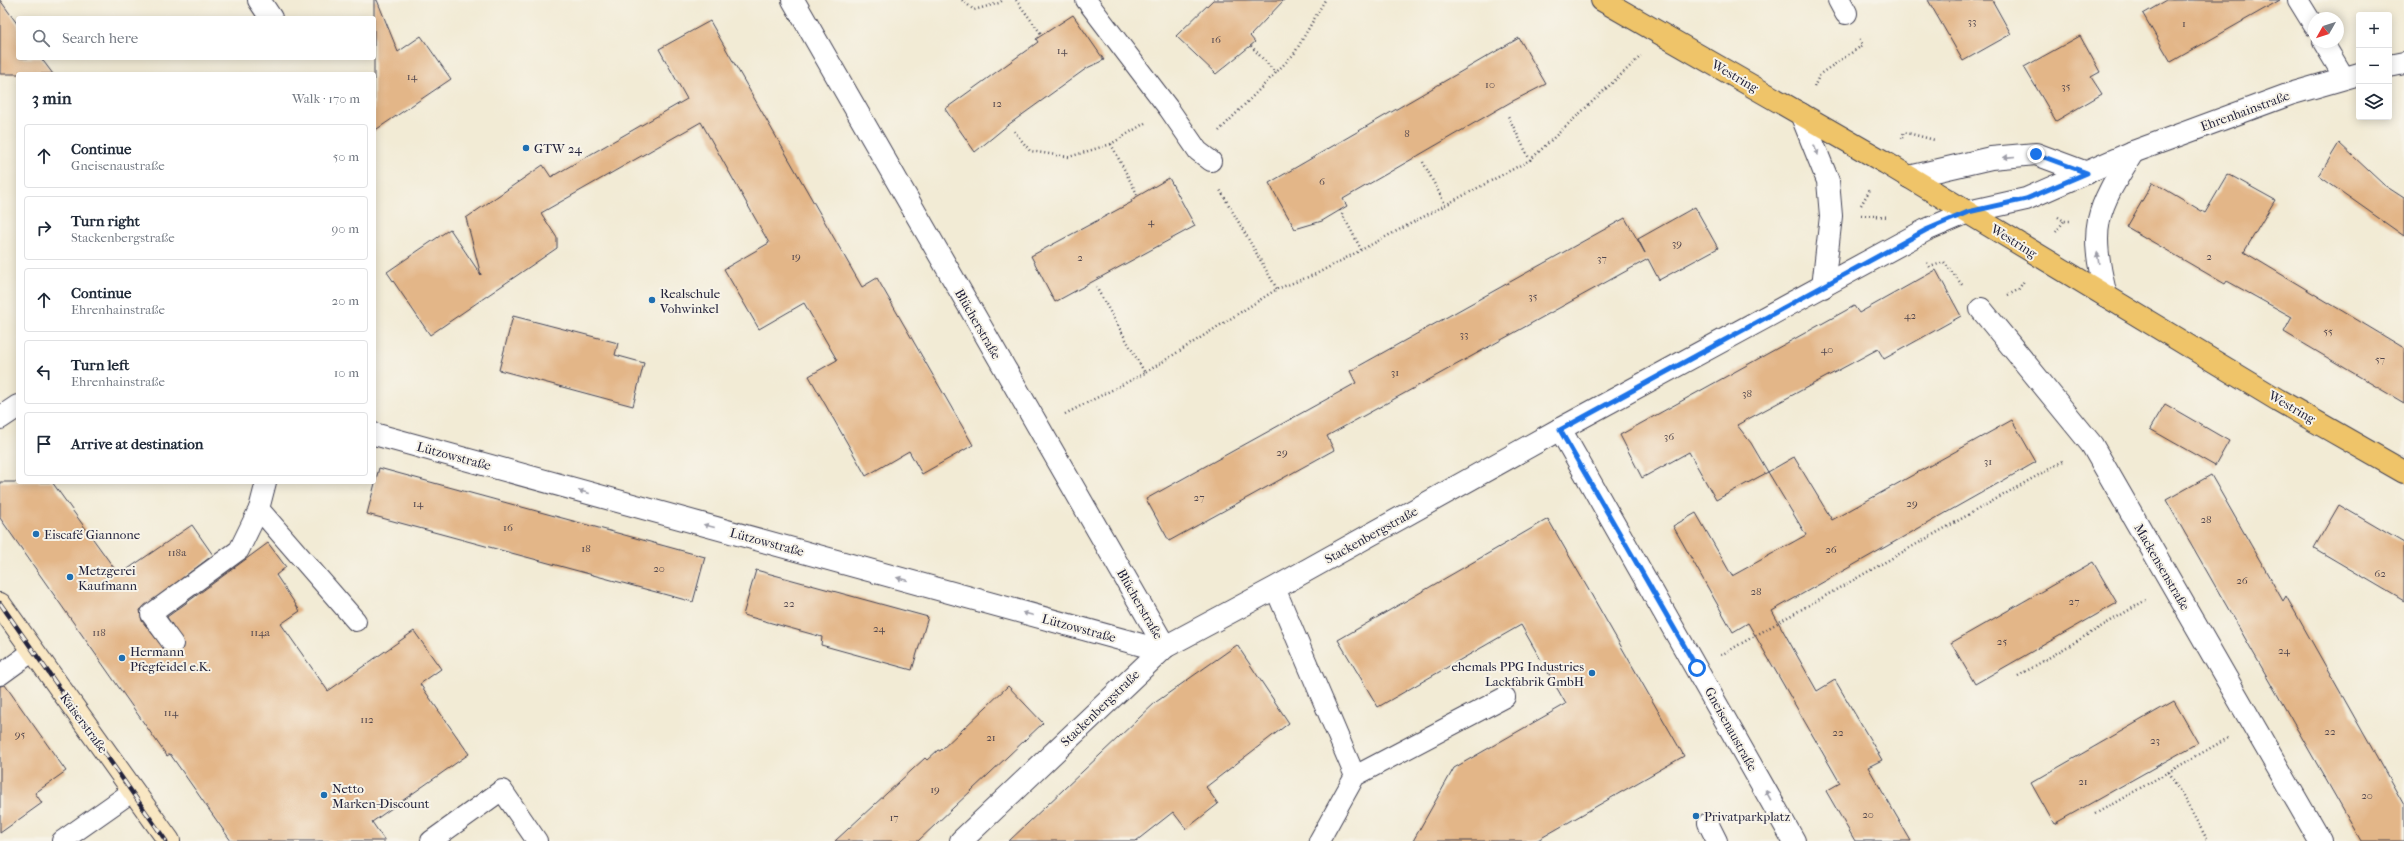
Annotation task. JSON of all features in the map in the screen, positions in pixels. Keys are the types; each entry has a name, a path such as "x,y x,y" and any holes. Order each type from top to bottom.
{"main road":[{"name":"Westring","path":"1602,0 1909,177 2278,400 2404,472"},
{"name":"Kaiserstraße","path":"0,604 169,841"}],"street":[{"path":"258,0 270,16"},
{"name":"Blücherstraße","path":"792,0 1038,428 1162,648"},
{"path":"2392,65 2404,63"},
{"name":"Ehrenhainstraße","path":"1968,212 2026,199 2133,152 2290,94 2352,75"},
{"path":"1801,114 1828,181 1831,216 1823,287"},
{"path":"2106,296 2096,242 2098,220 2106,198 2133,152"},
{"path":"1909,177 1991,158 2036,154 2087,173"},
{"name":"Stackenbergstraße","path":"961,841 1162,648 1275,588 1926,230 1968,212"},
{"name":"Mackensenstraße","path":"1981,309 2092,445 2320,841"},
{"path":"0,418 16,407"},
{"name":"Gneisenaustraße","path":"1560,430 1697,668 1794,841"},
{"name":"Lützowstraße","path":"376,435 1162,648"}],"lane":[{"path":"1086,0 1205,156"},
{"path":"2298,0 2308,16"},
{"path":"2329,48 2352,75"},
{"path":"173,644 151,614 239,550 259,509 265,484"},
{"path":"259,509 356,621"},
{"path":"1275,588 1355,776"},
{"path":"0,675 33,651"},
{"path":"1319,841 1355,776 1505,696"},
{"path":"431,841 502,790 537,841"},
{"path":"62,841 133,791"},
{"path":"1708,823 1717,841"}],"path":[{"path":"962,0 974,10 1000,3 1003,0"},
{"path":"1016,0 1042,35"},
{"path":"1277,289 1205,156 1294,54 1325,0"},
{"path":"1801,114 1820,74 1863,45 1842,6"},
{"path":"1038,428 1144,373 1277,289 1316,274 1530,160 1663,35"},
{"path":"1251,46 1276,73"},
{"path":"1014,131 1030,151 1069,157 1111,144 1169,109"},
{"path":"1507,114 1530,160"},
{"path":"1111,144 1138,196"},
{"path":"1423,162 1445,204"},
{"path":"1340,210 1361,249"},
{"path":"1096,287 1144,373"},
{"path":"1697,668 2044,472"},
{"path":"2018,676 2173,584"},
{"path":"2095,814 2252,723"},
{"path":"2169,772 2208,841"}],"building":[{"path":"0,0 16,22 16,60 42,60 52,72 16,72 16,74 0,74"},
{"path":"374,0 377,0 398,52 421,36 451,79 376,130 376,72 374,72 374,60 376,60 376,16 374,16"},
{"path":"1213,0 1284,0 1250,36 1255,42 1216,74 1176,36"},
{"path":"1928,0 1992,0 2011,34 1963,61"},
{"path":"2167,0 2280,0 2171,62 2143,14"},
{"path":"1073,15 1104,60 1087,68 1008,125 975,152 945,109 1038,42 1036,39"},
{"path":"710,21 862,287 877,278 973,445 922,474 909,451 866,476 809,376 837,360 804,303 759,329 724,269 769,243 701,122 541,213 557,238 557,248 430,335 387,272 450,229 481,275 466,218 543,165 551,177 687,99 659,49"},
{"path":"2080,36 2100,72 2091,77 2102,94 2056,121 2024,67"},
{"path":"1519,38 1546,84 1509,103 1343,199 1347,206 1322,221 1295,229 1269,183"},
{"path":"2339,143 2384,185 2404,198 2404,236 2319,176"},
{"path":"2228,174 2275,200 2244,252 2404,348 2404,403 2284,332 2292,317 2227,281 2225,284 2127,227 2153,182 2205,213"},
{"path":"1169,178 1195,226 1055,302 1031,256 1132,202 1131,200"},
{"path":"1695,207 1718,248 1659,280 1648,259 1327,436 1334,450 1169,541 1146,499 1356,383 1350,371 1625,218 1645,253 1638,239"},
{"path":"1936,270 1961,316 1884,359 1878,349 1737,425 1751,443 1768,472 1716,500 1689,452 1642,478 1620,435 1854,306 1859,313"},
{"path":"513,316 618,343 615,355 644,363 633,406 499,370"},
{"path":"2165,404 2229,441 2215,466 2150,429"},
{"path":"2012,420 2036,462 1772,611 1817,691 1835,680 1882,760 1868,767 1911,841 1855,841 1826,791 1840,783 1748,623 1733,632 1673,526 1696,513 1732,576 1806,535 1768,472 1794,457 1832,520"},
{"path":"379,468 705,557 693,602 367,514"},
{"path":"2211,475 2283,601 2286,596 2404,805 2404,841 2361,841 2166,500"},
{"path":"0,482 16,482 16,484 53,484 119,575 192,525 213,555 140,610 142,621 169,655 179,653 184,643 167,617 268,543 286,567 276,575 300,611 281,624 328,691 414,631 441,669 420,684 469,754 372,822 385,841 231,841 170,754 167,756 0,518"},
{"path":"2339,505 2404,543 2404,601 2314,548"},
{"name":"ehemals PPG Industries Lackfabrik GmbH","path":"1548,519 1684,756 1536,841 1413,841 1454,768 1566,704 1521,625 1378,707 1338,640"},
{"path":"2093,562 2117,603 1975,684 1951,643"},
{"path":"756,570 928,617 912,670 821,645 822,637 743,615"},
{"path":"1237,645 1289,723 1206,787 1218,804 1186,829 1173,812 1136,841 1009,841 1156,702"},
{"path":"5,685 66,771 35,793 42,803 0,833 0,686"},
{"path":"1008,686 1043,723 918,841 835,841 925,758 927,760 938,750 940,751"},
{"path":"2174,701 2198,743 2054,824 2031,783"}],"railway":[{"path":"0,603 166,841"}],"place":[{"name":"GTW 24","path":"526,148"},
{"name":"Realschule Vohwinkel","path":"652,300"},
{"name":"Eiscafé Giannone","path":"36,534"},
{"name":"Metzgerei Kaufmann","path":"70,577"},
{"name":"Hermann Pfegfeidel e.K.","path":"122,658"},
{"name":"ehemals PPG Industries Lackfabrik GmbH","path":"1592,673"},
{"name":"Netto Marken-Discount","path":"324,795"},
{"name":"Privatparkplatz","path":"1696,816"}],"route":[{"path":"1697,668 1560,430 1926,230 1968,212 2026,199 2087,173 2036,154"}]}
